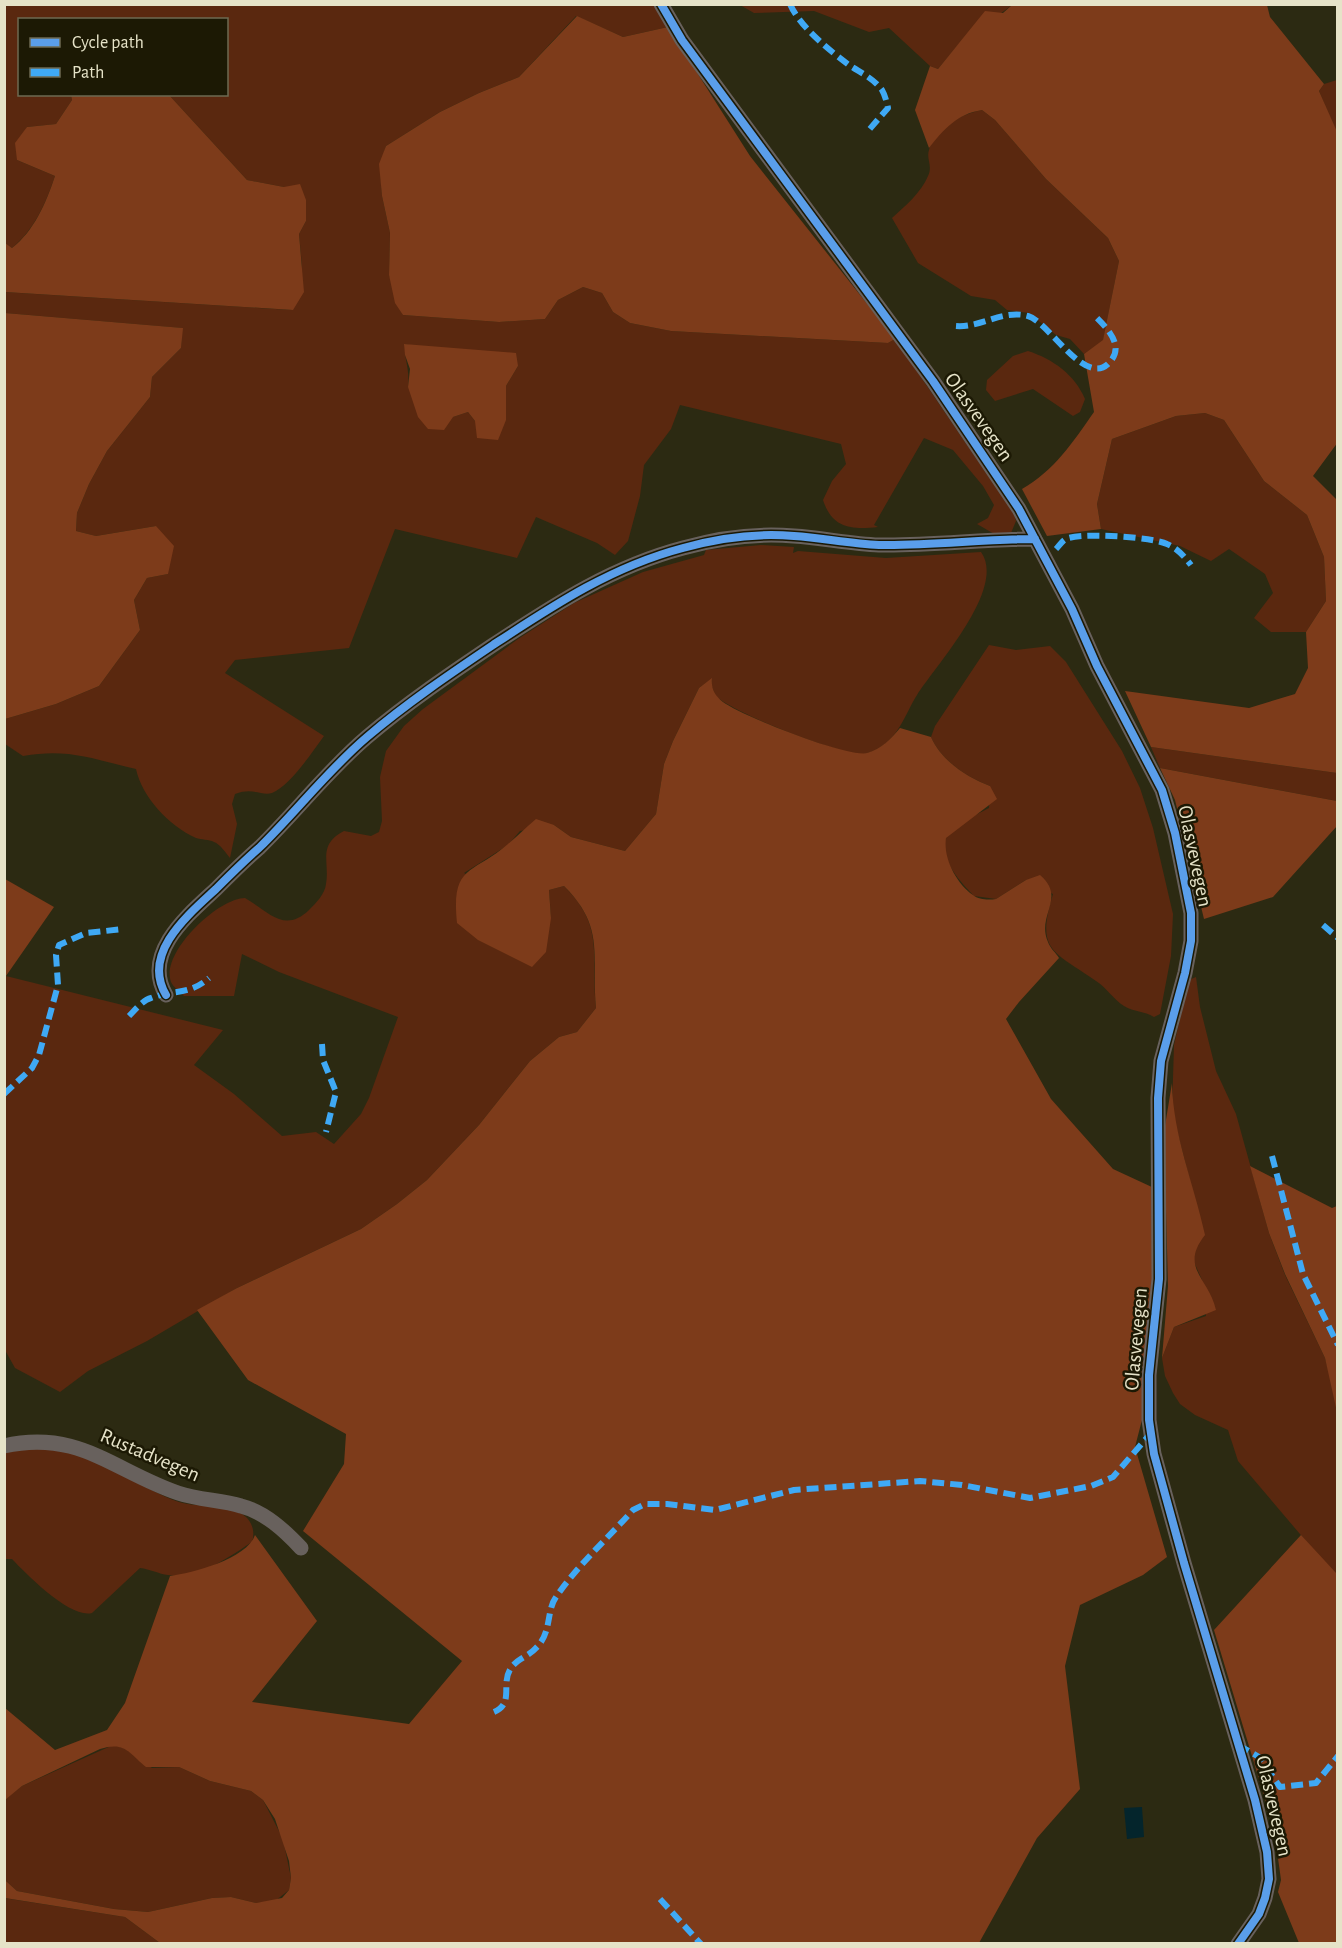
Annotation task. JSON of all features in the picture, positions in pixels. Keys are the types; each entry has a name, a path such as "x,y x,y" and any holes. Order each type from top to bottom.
{"street":[{"name":"Olasvevegen","path":"661,4 682,40 940,391 993,468 1035,539 1072,609 1097,666 1162,790 1175,832 1191,913 1191,941 1185,973 1161,1061 1158,1098 1159,1279 1149,1375 1149,1420 1154,1454 1255,1800 1267,1852 1269,1879 1266,1898 1259,1914 1238,1944"},
{"path":"166,995 159,983 160,969 167,942 180,921 278,829 339,763 367,737 428,690 542,611 591,582 652,557 684,547 759,536 795,536 864,544 904,545 1035,539"},
{"name":"Rustadvegen","path":"4,1446 52,1442 75,1446 178,1492 242,1506 273,1522 301,1548"}],"shaded area":[{"path":"5,5 653,5 668,27 623,37 576,16 519,77 440,112 386,146 380,165 382,196 390,233 389,275 403,315 499,322 545,319 558,300 583,287 602,293 613,312 630,323 671,331 888,343 895,339 1014,514 1016,521 1011,533 996,535 977,524 988,518 994,505 983,486 953,450 924,438 874,525 878,527 859,528 844,525 837,522 823,500 832,481 846,464 841,444 680,405 671,429 644,465 640,496 628,541 615,555 597,543 536,517 517,558 395,529 349,648 235,660 225,673 324,736 301,768 279,789 268,794 247,791 235,794 232,804 237,824 230,858 216,843 186,833 158,810 144,790 136,769 67,754 23,756 5,744 5,719 56,704 99,686 140,630 134,600 147,578 168,574 156,526 96,536 76,531 77,513 89,484 107,451 150,397 152,377 181,348 182,328 5,313 4,292 292,310 302,266 299,234 306,221 284,187 247,180 170,96 228,96 228,18 18,18 18,96 71,96 72,100 56,124 27,127 17,160 55,176 48,196 33,224 12,248 4,243","holes":["405,344 518,366 506,386 506,420 475,421 468,412 453,417 408,387"]},
{"path":"740,5 1012,5 957,46 938,69 930,66 889,28 869,32 814,11 754,13"},
{"path":"1012,5 1267,5 1270,17 1324,84 1319,91 1338,134 1338,442 1313,476 1337,500 1337,773 1151,747 1125,691 1249,708 1295,694 1308,668 1306,632 1326,601 1324,557 1307,515 1264,481 1224,420 1205,413 1176,416 1112,439 1097,504 1101,529 1047,536 1022,489 1053,465 1094,412 1084,354 1103,340 1119,261 1108,238 1046,179 995,120 982,110 965,115 952,123 929,148 915,110 930,66 938,69 985,11 1003,13"},
{"path":"577,16 623,37 668,27 750,156 895,339 888,343 671,331 630,323 613,312 602,293 583,287 558,300 545,319 499,322 403,315 395,303 389,275 390,233 382,196 379,164 386,146 440,112 519,77"},
{"path":"1337,80 1337,134 1319,91 1324,84"},
{"path":"71,96 170,96 247,180 284,187 300,184 306,200 306,221 299,234 304,292 293,310 5,292 5,243 12,248 33,225 55,176 17,160 15,143 27,127 56,124 72,100"},
{"path":"982,110 995,120 1046,179 1108,238 1119,261 1103,341 1084,354 1070,339 1056,335 1029,313 1007,310 995,300 971,296 918,263 892,218 912,199 925,182 930,169 929,150 937,135 950,123"},
{"path":"5,313 183,328 181,348 152,377 150,397 107,451 89,484 77,513 76,531 96,536 156,526 174,546 168,574 147,578 134,600 140,630 99,686 56,704 5,719"},
{"path":"404,344 516,353 518,366 506,386 506,420 498,440 477,438 475,421 468,412 453,417 444,430 428,429 418,417 408,387 410,369"},
{"path":"1028,351 1054,363 1075,382 1085,399 1080,412 1073,416 1033,389 995,401 986,390 987,380 1013,356"},
{"path":"1205,413 1224,420 1264,481 1307,515 1324,557 1326,601 1306,632 1271,632 1254,618 1273,593 1265,574 1229,549 1211,561 1180,546 1101,529 1097,504 1112,439 1176,416"},
{"path":"761,545 794,547 793,553 798,551 886,558 981,552 986,567 985,585 966,626 917,695 901,725 891,739 876,750 864,754 852,753 787,732 742,712 716,696 712,688 712,679 699,688 673,741 664,764 656,814 625,851 571,837 554,825 520,831 508,845 464,873 551,918 549,890 564,886 586,915 591,929 594,943 596,1008 577,1032 559,1037 530,1061 479,1125 427,1180 361,1229 237,1288 147,1341 88,1371 60,1392 15,1368 5,1350 6,976 223,1030 194,1065 234,1094 282,1136 316,1132 334,1144 361,1114 398,1017 279,972 242,954 234,996 184,996 172,984 170,970 182,943 207,917 234,900 245,898 276,918 284,920 300,917 309,910 320,898 325,888 326,855 330,842 344,831 371,836 379,832 382,821 380,777 386,751 404,726 423,709 518,639 574,603 643,572 704,555 706,550"},
{"path":"989,645 1016,650 1050,646 1066,662 1122,751 1140,788 1153,828 1173,914 1171,956 1160,1014 1154,1017 1124,1006 1100,984 1059,956 1052,948 1046,928 1053,894 1026,880 996,899 974,896 957,877 948,862 944,845 946,838 959,824 989,808 990,786 955,767 941,753 931,737 935,726"},
{"path":"712,678 715,694 733,708 794,734 839,749 867,753 885,743 900,728 931,737 941,753 955,767 990,786 997,799 946,838 947,854 952,870 967,890 975,897 984,899 996,899 1026,880 1040,875 1048,883 1051,891 1045,932 1049,944 1059,958 1006,1019 1051,1099 1113,1169 1154,1188 1153,1300 1144,1412 1135,1447 1167,1557 1143,1575 1080,1605 1065,1666 1080,1789 1037,1838 979,1943 160,1943 125,1917 5,1898 4,1875 6,1881 17,1891 114,1909 148,1912 212,1898 231,1897 256,1903 282,1898 289,1890 291,1878 289,1861 275,1819 263,1800 251,1791 210,1781 179,1767 146,1767 121,1747 100,1749 22,1786 5,1800 5,1708 55,1750 107,1730 125,1703 170,1576 191,1572 230,1558 250,1544 255,1535 317,1621 252,1702 409,1724 462,1661 303,1531 344,1464 346,1434 248,1380 197,1310 237,1288 361,1229 397,1204 427,1180 479,1125 530,1061 559,1037 577,1032 596,1008 594,943 586,915 577,901 564,886 549,890 551,918 546,952 532,967 478,940 457,923 457,890 467,873 508,844 536,819 554,825 571,837 625,851 656,814 664,764 673,741 699,688"},
{"path":"1151,747 1337,773 1337,801 1160,768"},
{"path":"1160,768 1337,801 1337,826 1273,897 1204,919 1175,800"},
{"path":"5,879 54,907 6,976 5,1047"},
{"path":"1196,977 1200,1007 1216,1071 1236,1114 1269,1233 1285,1275 1325,1358 1331,1380 1338,1412 1337,1574 1322,1560 1238,1461 1228,1430 1195,1415 1180,1404 1165,1376 1162,1358 1174,1327 1206,1316 1202,1280 1194,1262 1193,1249 1204,1235 1172,1111 1174,1045 1189,980"},
{"path":"1172,1083 1180,1141 1205,1235 1198,1246 1195,1265 1216,1310 1174,1327 1162,1358 1168,1286 1164,1132"},
{"path":"1250,1166 1332,1208 1337,1206 1337,1412 1325,1358 1285,1274 1269,1233"},
{"path":"16,1449 71,1451 99,1461 179,1502 223,1508 239,1513 246,1517 252,1526 252,1542 213,1566 191,1574 168,1575 140,1568 92,1613 83,1613 61,1603 12,1559 5,1559 5,1453"},
{"path":"1301,1535 1337,1574 1337,1943 1299,1943 1278,1892 1281,1880 1274,1829 1214,1630"},
{"path":"113,1745 127,1749 152,1768 179,1767 210,1781 251,1791 263,1800 283,1839 291,1878 289,1890 275,1901 256,1903 231,1897 212,1898 148,1912 114,1909 17,1891 6,1881 5,1875 4,1800 22,1786"},
{"path":"4,1898 125,1917 160,1943 5,1943"}],"water":[{"path":"1142,1807 1144,1837 1127,1839 1124,1808"}],"marked path":[{"path":"790,4 816,38 849,65 871,79 882,90 888,108 868,131"},
{"path":"956,326 1010,315 1028,316 1046,329 1078,360 1088,367 1099,368 1108,364 1113,358 1115,346 1111,334 1097,318"},
{"path":"1056,549 1065,540 1074,537 1132,537 1159,541 1171,546 1191,565"},
{"path":"1323,925 1338,938"},
{"path":"4,1094 32,1068 39,1055 58,985 56,955 59,945 86,933 124,929"},
{"path":"129,1016 148,999 187,990 209,978"},
{"path":"322,1044 323,1060 336,1092 326,1132"},
{"path":"1272,1156 1303,1274 1338,1345"},
{"path":"494,1712 504,1704 511,1668 541,1642 556,1597 583,1563 633,1510 645,1504 667,1504 715,1510 794,1490 920,1481 962,1485 1030,1498 1091,1486 1113,1477 1151,1433"},
{"path":"1238,1745 1259,1757 1280,1787 1316,1783 1338,1756"},
{"path":"660,1899 701,1944"}],"cycle path":[{"path":"661,4 682,40 933,381 1019,509 1072,609 1097,666 1162,790 1175,833 1191,913 1191,941 1185,973 1161,1061 1158,1098 1159,1279 1149,1375 1149,1420 1154,1454 1255,1800 1267,1852 1269,1879 1265,1898 1259,1914 1238,1944"},
{"path":"166,995 160,979 159,964 164,950 182,922 273,834 353,750 398,712 493,645 607,576 657,556 696,544 738,537 794,536 879,545 1035,539"}]}
